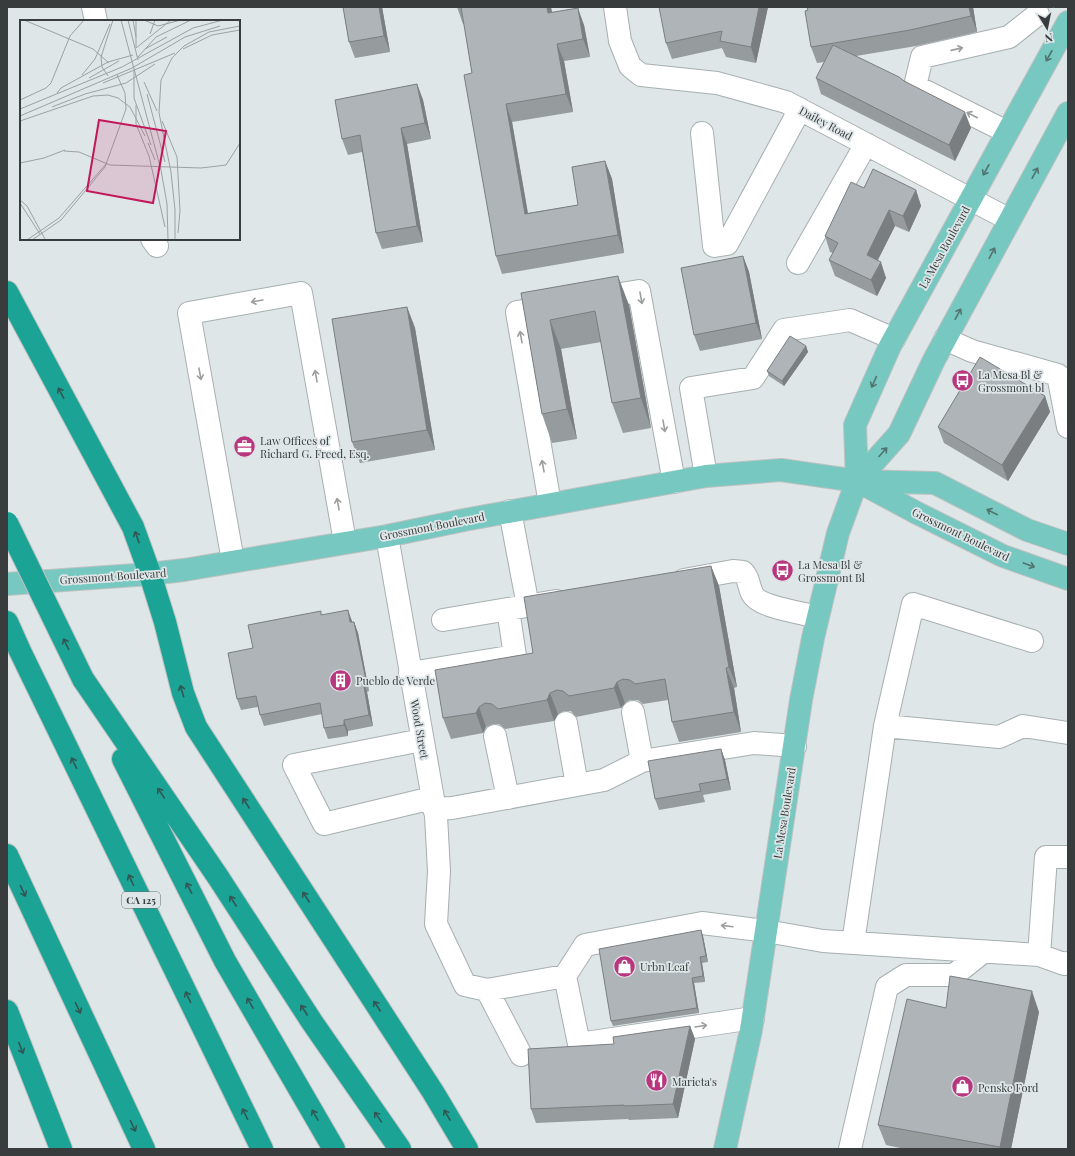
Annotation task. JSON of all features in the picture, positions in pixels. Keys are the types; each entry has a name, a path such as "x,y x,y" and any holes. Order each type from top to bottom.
{"highway":[{"path":"7,292 133,527 150,574 169,637 183,693 196,727 433,1092 467,1149"},
{"path":"7,522 83,679 225,961 334,1149"},
{"name":"CA 125","path":"7,622 262,1149"},
{"path":"83,679 218,877 312,1022 400,1149"},
{"path":"7,855 144,1149"},
{"path":"7,1011 61,1149"}],"main road":[{"name":"La Mesa Boulevard","path":"857,481 855,425 894,339 970,198 1066,28"},
{"name":"La Mesa Boulevard","path":"725,1149 753,1018 794,746 817,617 838,533 857,481 899,434 945,339 1068,113"},
{"name":"Grossmont Boulevard","path":"7,584 150,574 184,570 387,536 510,511 706,476 781,470 857,481 935,484 1026,530 1068,544"},
{"name":"Grossmont Boulevard","path":"857,481 1003,556 1068,579"}],"street":[{"path":"93,7 96,20"},
{"name":"Dailey Road","path":"615,7 620,41 630,66 641,74 717,82 786,102 1010,220"},
{"path":"1007,132 915,86 922,58 1009,37 1036,10 1048,23 1066,28"},
{"path":"702,133 714,246 727,244 800,109"},
{"path":"798,262 866,144"},
{"path":"550,504 516,312 639,291 674,482"},
{"path":"233,561 189,313 301,293 345,542"},
{"path":"706,476 691,388 753,378 784,330 850,320 894,339"},
{"path":"945,339 972,351 1058,375 1068,427"},
{"path":"410,673 515,656 518,608 510,511"},
{"name":"Wood Street","path":"387,536 433,803 439,871 436,924 465,985 487,990"},
{"path":"662,583 733,571 743,572 747,577 753,596 759,602 817,617"},
{"path":"442,620 576,598"},
{"path":"853,943 885,726 913,604 1032,641"},
{"path":"633,712 642,761"},
{"path":"566,724 577,785"},
{"path":"885,726 999,737 1023,726 1068,733"},
{"path":"495,736 508,798"},
{"path":"422,740 294,765 324,824 433,803 452,808 604,780 642,761 754,743 794,746"},
{"path":"1039,955 1046,858 1068,857"},
{"path":"753,1018 579,1044 565,976 585,945 702,923 766,931 823,941 1039,955 1067,969"},
{"path":"850,1149 887,987 906,975 954,975 983,952"},
{"path":"522,1055 487,990 565,976"}],"building":[{"path":"343,7 379,7 384,36 349,42"},
{"path":"461,7 547,7 548,13 578,8 583,39 557,44 566,94 506,104 525,214 578,205 572,167 605,161 618,235 496,256 464,75 472,73"},
{"path":"659,7 759,7 751,47 720,41 722,31 666,43"},
{"path":"807,7 969,7 971,16 910,30 811,47 805,11 808,10"},
{"path":"833,45 899,77 965,112 949,145 816,78"},
{"path":"417,84 425,123 401,128 417,226 376,233 360,135 342,139 335,100"},
{"path":"873,169 916,190 903,216 889,210 867,255 881,262 871,280 829,260 838,243 825,236 851,182 864,188"},
{"path":"743,256 756,323 694,335 681,268"},
{"path":"618,276 641,398 612,403 595,311 550,320 567,409 542,414 521,293"},
{"path":"407,307 427,430 352,442 332,319"},
{"path":"790,336 806,346 782,381 767,371"},
{"path":"980,357 1045,396 1002,465 938,427"},
{"path":"711,566 729,667 726,668 734,712 672,722 665,679 635,684 630,680 623,679 617,682 614,688 569,696 563,691 557,690 550,693 547,700 498,709 492,704 485,703 479,707 476,713 443,718 435,670 533,653 524,597"},
{"path":"348,610 350,622 354,622 366,680 363,681 369,715 344,720 344,725 324,728 320,703 260,715 256,696 237,699 228,653 253,648 248,625 321,611 321,615"},
{"path":"721,749 727,779 699,784 701,791 655,799 648,761"},
{"path":"701,930 706,956 700,957 703,976 692,978 697,1008 611,1021 599,949"},
{"name":"Penske Ford","path":"950,976 1032,991 1000,1147 878,1125 907,999 946,1008"},
{"path":"690,1026 673,1104 531,1109 528,1049 614,1044 613,1037"}],"place":[{"name":"La Mesa Bl & Grossmont bl","path":"963,380"},
{"name":"Law Offices of Richard G. Freed, Esq.","path":"244,446"},
{"name":"La Mesa Bl & Grossmont Bl","path":"783,570"},
{"name":"Pueblo de Verde","path":"341,680"},
{"name":"Urbn Leaf","path":"624,966"},
{"name":"Marieta's","path":"656,1081"},
{"name":"Penske Ford","path":"962,1087"}]}
